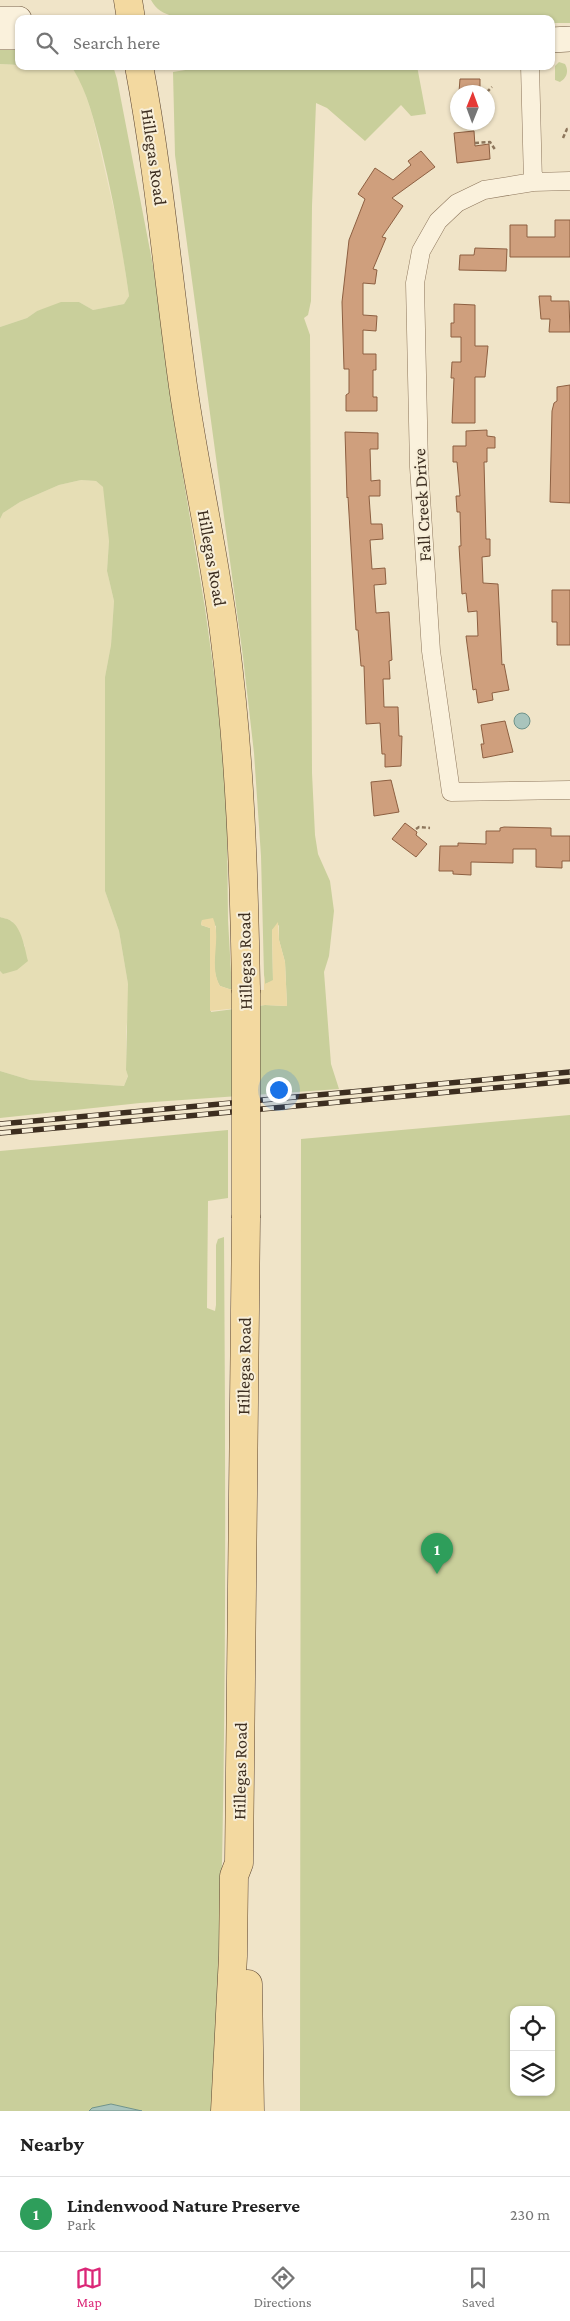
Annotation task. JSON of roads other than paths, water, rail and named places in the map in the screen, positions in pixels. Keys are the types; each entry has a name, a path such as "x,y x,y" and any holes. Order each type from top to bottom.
{"main road":[{"path":"128,0 130,15"},
{"path":"0,19 15,19"},
{"path":"0,37 15,37"},
{"path":"555,40 570,40"},
{"name":"Hillegas Road","path":"140,70 153,140 183,387 225,638 239,767 244,884 246,1218 239,1863 234,1876 233,1956 224,2111"},
{"name":"Hillegas Road","path":"239,1863 245,1875 250,2111"}],"street":[{"path":"530,70 533,182"},
{"name":"Fall Creek Drive","path":"570,181 533,182 484,190 457,203 438,221 421,251 415,283 419,467 431,649 452,792 570,790"}],"water":[{"path":"522,713 528,715 530,721 528,727 522,729 516,727 514,721 516,715"},
{"path":"111,2104 142,2111 89,2111 92,2108"}],"railway":[{"path":"0,1124 570,1072"},
{"path":"0,1133 570,1081"}],"place":[{"name":"Lindenwood Nature Preserve","path":"437,1574"}]}
